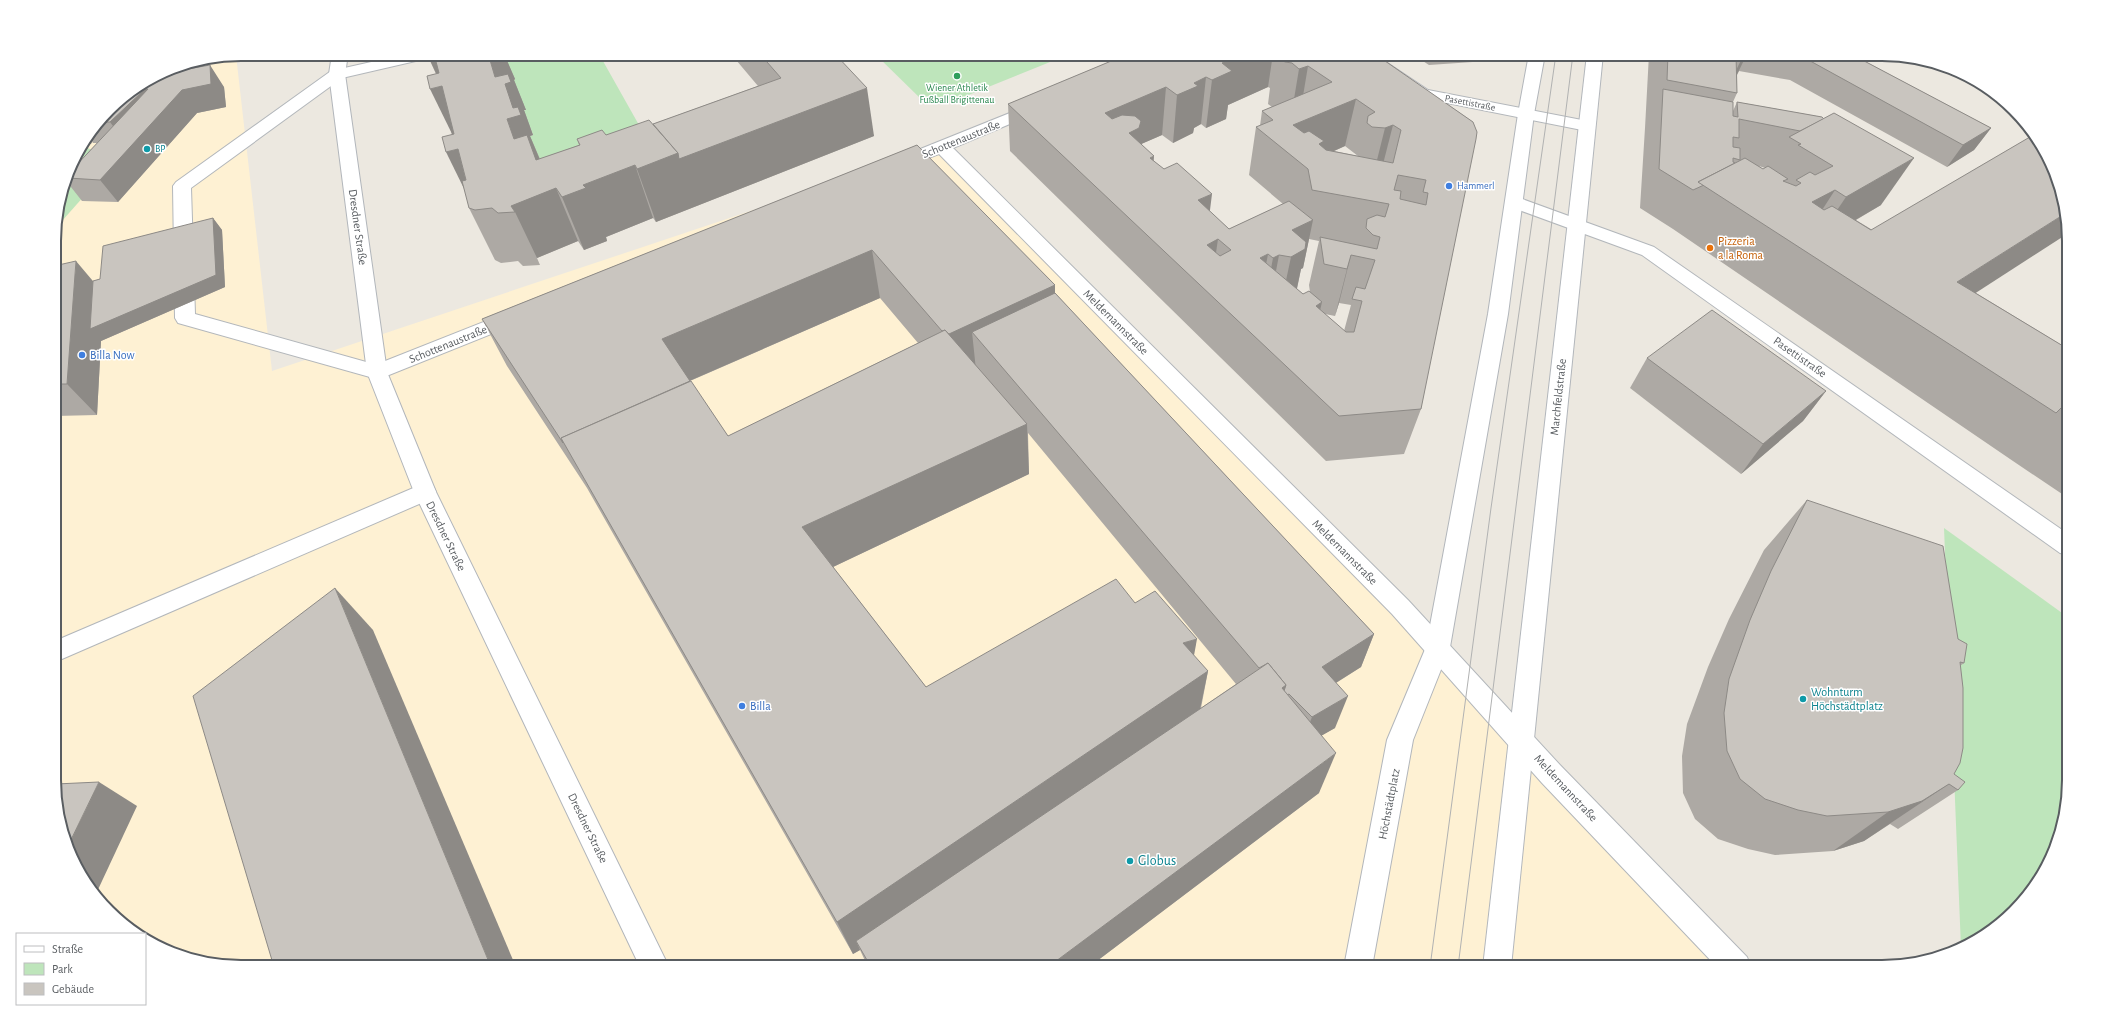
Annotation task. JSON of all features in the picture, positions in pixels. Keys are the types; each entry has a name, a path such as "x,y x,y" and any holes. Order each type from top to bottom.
{"street":[{"name":"Dresdner Straße","path":"329,61 337,74"},
{"name":"Dresdner Straße","path":"339,61 337,74 377,372 425,492 652,960"},
{"path":"377,372 185,318 182,186 337,74 396,61"},
{"name":"Pasettistraße","path":"1374,61 1423,94 1587,126"},
{"path":"1438,647 1498,314 1526,114 1536,61"},
{"name":"Marchfeldstraße","path":"1522,740 1594,61"},
{"name":"Schottenaustraße","path":"884,170 1050,102"},
{"name":"Meldemannstraße","path":"942,147 1438,647 1551,774 1730,960"},
{"name":"Pasettistraße","path":"1514,202 1576,226 1648,251 2062,542"},
{"name":"Schottenaustraße","path":"377,372 529,311"},
{"path":"61,649 425,492"},
{"name":"Höchstädtplatz","path":"1359,960 1400,740 1438,647"},
{"path":"1498,960 1522,740"}],"shaded area":[{"path":"237,61 272,371 942,147 1728,960 229,960 194,954 161,941 131,923 106,899 91,880 75,849 64,815 61,792 61,229 67,194 80,161 98,131 122,106 141,91 172,75 206,64"}],"green space":[{"path":"497,61 603,61 666,173 559,213 527,137 533,135 530,127 512,113 526,110"},
{"name":"Wiener Athletik Fußball Brigittenau","path":"882,61 1053,61 961,98 922,100"},
{"path":"87,148 116,160 62,220 67,194 75,172"},
{"path":"1944,528 2062,613 2062,792 2056,827 2043,860 2025,890 1992,923 1961,942"}],"building":[{"path":"436,61 490,61 495,77 508,74 511,82 505,84 513,108 518,107 521,115 507,119 514,139 527,135 536,160 580,145 577,139 602,130 606,135 649,120 678,153 637,169 635,165 583,185 586,188 562,197 556,188 511,206 515,212 498,213 492,208 475,210 469,208 462,181 466,180 458,149 446,152 442,137 454,134 442,86 430,89 427,76 439,73"},
{"path":"766,61 842,61 867,88 679,159 678,153 653,124 781,78"},
{"path":"1111,61 1227,61 1222,63 1232,71 1212,80 1206,77 1194,83 1198,86 1177,95 1166,87 1105,113 1112,119 1122,115 1135,116 1141,121 1139,128 1129,133 1154,156 1150,158 1164,169 1177,163 1212,194 1198,200 1229,229 1289,201 1313,220 1292,230 1306,242 1305,249 1291,257 1279,255 1273,258 1268,254 1260,258 1303,294 1309,291 1322,302 1316,306 1346,332 1354,332 1362,301 1352,299 1356,287 1365,289 1375,260 1351,255 1347,269 1324,264 1320,237 1377,249 1380,237 1373,235 1366,228 1367,219 1377,215 1385,217 1389,204 1312,190 1308,169 1256,127 1273,120 1262,111 1332,82 1308,66 1299,69 1292,63 1283,61 1385,61 1473,122 1477,132 1476,139 1421,409 1339,416 1008,104","holes":["1356,99 1375,112 1368,116 1367,123 1372,127 1385,128 1393,125 1401,130 1393,163 1326,150 1319,144 1324,141 1309,131 1304,133 1293,125","1398,175 1426,180 1423,192 1428,193 1426,205 1400,199 1401,191 1394,190","1218,239 1231,250 1220,256 1207,245"]},
{"path":"1668,61 1736,61 1737,93 1667,80"},
{"path":"1810,61 1864,61 1991,128 1963,145"},
{"path":"210,65 211,84 182,90 100,180 73,178 80,162 148,89 145,89 110,122 106,122 131,98 151,85 189,69"},
{"path":"1663,89 1733,102 1733,116 1738,117 1737,102 1822,117 1824,119 1800,131 1739,119 1739,138 1733,137 1733,147 1740,148 1740,160 1733,158 1733,162 1735,163 1698,182 1704,185 1693,190 1659,169"},
{"path":"1834,113 1914,158 1846,197 1835,190 1812,202 1824,210 1832,206 1871,230 2029,137 2048,172 2056,194 2060,217 1957,282 2062,345 2062,407 2056,413 1698,182 1745,158 1763,169 1768,166 1788,179 1783,181 1796,186 1801,183 1796,180 1810,172 1815,175 1833,166 1798,145 1801,144 1789,137"},
{"path":"917,145 1055,285 949,334 945,330 942,331 872,250 662,339 690,381 561,438 563,443 482,319"},
{"path":"213,218 216,275 90,329 93,281 100,279 103,246"},
{"path":"76,261 67,384 61,384 61,264"},
{"path":"1055,293 1374,634 1322,667 1348,696 1312,717 1289,694 1287,695 1284,691 1286,685 1268,663 1259,668 972,332"},
{"path":"1712,310 1826,391 1763,444 1647,358"},
{"path":"945,330 1027,424 802,527 926,687 1116,579 1135,603 1155,591 1197,639 1183,643 1208,671 837,922 561,438 691,381 728,436"},
{"name":"Wohnturm Höchstädtplatz","path":"1807,500 1943,546 1958,639 1967,644 1964,663 1960,662 1963,688 1963,748 1960,763 1954,774 1965,782 1958,790 1949,784 1922,801 1888,812 1827,816 1798,810 1765,799 1740,779 1727,751 1724,713 1729,679 1750,620 1771,571"},
{"path":"335,588 488,960 272,960 193,696"},
{"name":"Globus","path":"1268,663 1286,685 1282,688 1336,753 1057,960 867,960 856,941"},
{"path":"99,782 71,839 64,815 61,784"}],"tram line":[{"path":"1431,960 1491,508 1555,61"},
{"path":"1459,960 1572,61"}],"place":[{"name":"Wiener Athletik Fußball Brigittenau","path":"957,76"},
{"name":"BP","path":"147,149"},
{"name":"Hammerl","path":"1449,186"},
{"name":"Pizzeria a la Roma","path":"1710,248"},
{"name":"Billa Now","path":"82,355"},
{"name":"Wohnturm Höchstädtplatz","path":"1803,699"},
{"name":"Billa","path":"742,706"},
{"name":"Globus","path":"1130,861"}]}
